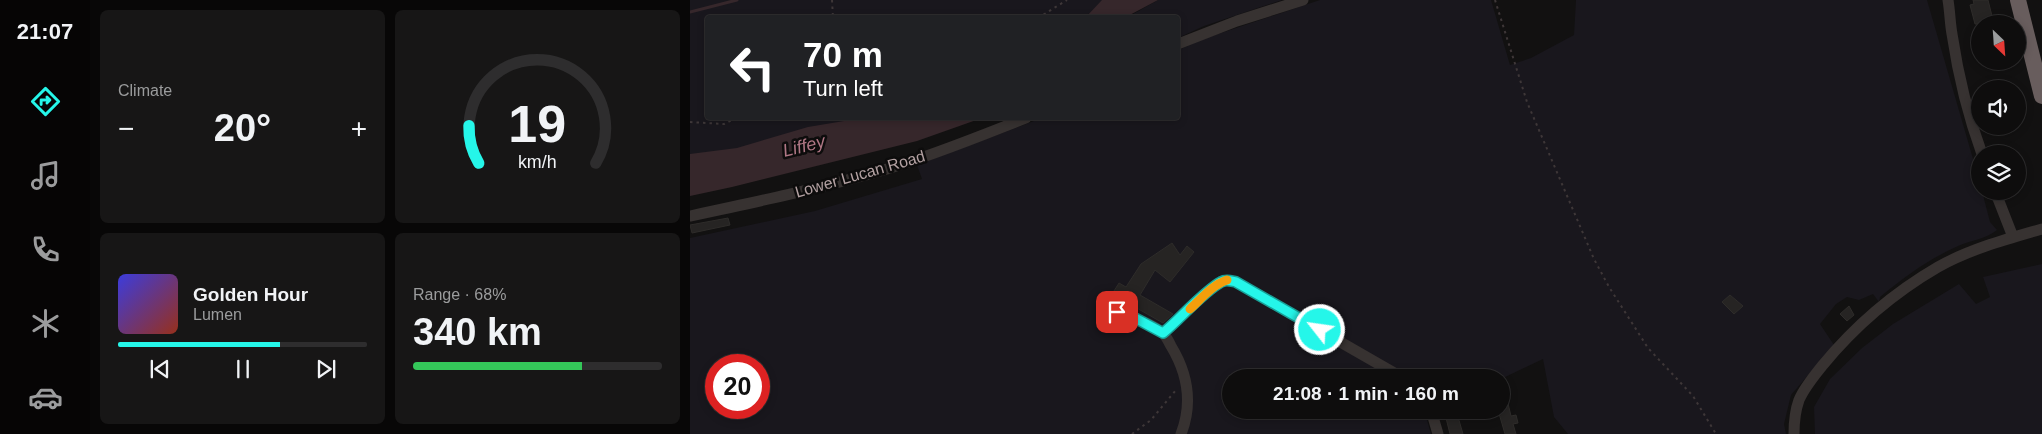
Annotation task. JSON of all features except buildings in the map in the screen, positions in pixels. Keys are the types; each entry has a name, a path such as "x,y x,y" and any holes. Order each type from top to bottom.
{"highway":[{"path":"2018,0 2042,96"}],"street":[{"path":"1180,43 1237,21 1303,0"},
{"path":"1948,0 1961,78 1980,145"},
{"name":"Lower Lucan Road","path":"690,216 795,194 887,169 950,148 1021,120"},
{"path":"1999,200 2013,237"},
{"path":"1794,434 1794,423 1800,399 1813,377 1849,336 1872,315 1907,288 1939,267 1969,253 2042,229"},
{"path":"1163,333 1209,291 1220,282 1227,280 1236,282 1387,369"},
{"path":"1117,312 1135,318 1163,333 1179,358 1185,372 1187,418 1181,434"},
{"path":"1434,419 1438,434"}],"path":[{"path":"832,0 832,15"},
{"path":"1043,15 1067,0"},
{"path":"1495,0 1527,102 1594,259 1648,348 1693,396 1716,434"},
{"path":"690,122 724,124 732,120"},
{"path":"1132,434 1151,420 1178,388 1186,387"}],"shaded area":[{"path":"690,0 1126,0 1108,15 705,15 705,120 910,120 690,175"},
{"path":"1158,0 1282,0 1204,26 1180,37 1180,15 1131,15"},
{"path":"1320,0 1491,0 1510,65 1531,58 1574,35 1576,0 1927,0 1971,152 1971,200 1984,200 1990,222 1997,230 1947,251 1927,263 1880,297 1879,302 1873,294 1859,300 1847,297 1836,304 1820,324 1834,345 1791,395 1784,424 1786,434 1568,434 1554,417 1543,359 1510,375 1510,369 1222,369 1222,419 1427,419 1431,434 690,434 690,238 815,211 922,179 917,165 1037,120 1180,120 1180,49 1206,38"},
{"path":"2042,264 2042,434 1815,434 1814,407 1830,379 1862,348 1893,324 1959,284 1976,304 1990,297 1983,277"}],"water":[{"path":"1102,0 1158,0 1130,15 1088,15"},
{"name":"Liffey","path":"850,120 976,120 917,141 690,196 690,154 737,148 808,127"}],"waterway":[{"path":"690,12 737,0"}],"slow traffic":[{"path":"1190,309 1220,282 1227,280"}],"route":[{"path":"1117,312 1135,318 1163,333 1209,291 1220,282 1227,280 1236,282 1320,330"}]}
